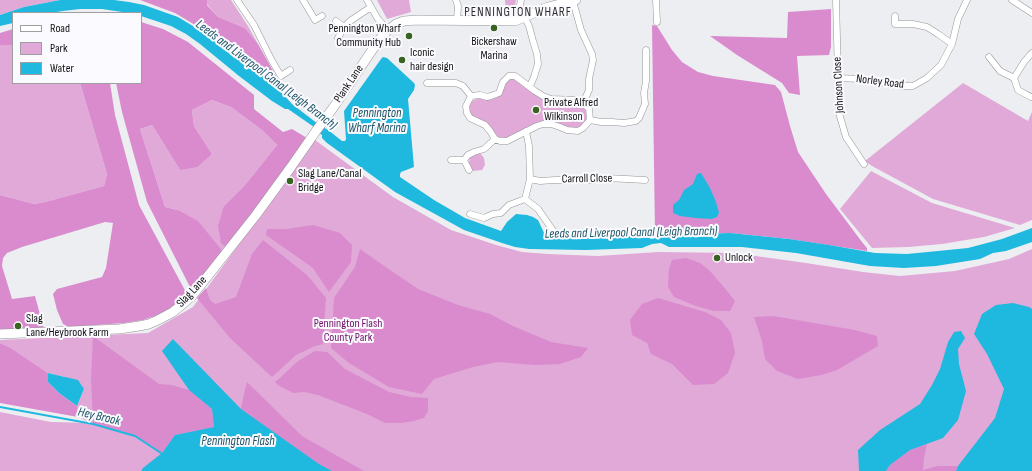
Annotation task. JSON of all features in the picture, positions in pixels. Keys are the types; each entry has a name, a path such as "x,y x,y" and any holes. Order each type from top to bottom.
{"street":[{"path":"236,0 254,25 281,76 290,70"},
{"path":"303,0 315,20"},
{"path":"367,0 378,19 388,30"},
{"path":"456,0 458,6 457,21"},
{"path":"521,0 520,5 529,26 537,54 538,64 530,86"},
{"path":"575,0 581,30 592,54 589,90 583,103"},
{"name":"Plank Lane","path":"316,131 379,40 396,24 404,21 417,20 509,22 525,18 548,7 575,0"},
{"path":"656,0 656,22"},
{"name":"Johnson Close","path":"836,0 839,113 846,137 864,164"},
{"name":"Norley Road","path":"838,78 860,79 902,86 913,86 927,78 941,65 952,44 958,20 967,0"},
{"path":"1012,0 1032,13"},
{"path":"338,38 344,27 350,21 371,7"},
{"path":"308,23 322,16"},
{"path":"895,16 895,24 913,24 927,27 952,44"},
{"path":"336,21 344,27"},
{"path":"590,120 624,123 636,121 642,113 645,104 644,93 646,81 643,61 646,50"},
{"path":"1014,78 1024,62 1032,54"},
{"path":"989,57 1000,71 1014,78 1018,90 1030,97"},
{"path":"509,76 515,76 543,96 577,100 583,103 589,109 590,120 578,131 567,130 551,124 536,126 507,140 500,141 495,139 485,125 470,118 467,113 466,106 471,96 487,97 495,95 499,93 503,82 509,76"},
{"path":"427,83 456,83 463,86 471,96"},
{"name":"Slag Lane","path":"0,334 119,329 149,324 173,312 192,296 256,215 316,131"},
{"path":"525,200 530,180 529,146 526,131"},
{"path":"464,160 468,155 484,149 495,139"},
{"path":"451,160 464,160"},
{"path":"464,160 469,170"},
{"name":"Carroll Close","path":"530,180 594,180 614,178 645,180"},
{"path":"470,214 484,218 493,214 501,213 509,204 525,200 538,208 554,232"}],"green space":[{"path":"0,0 60,0 24,7 0,15"},
{"path":"140,0 207,0 207,5 218,17 245,28 258,44 277,78 273,82 252,59 175,13"},
{"path":"207,0 231,0 258,44 245,28 218,17 207,4"},
{"path":"377,0 409,0 411,12 387,19"},
{"path":"505,0 516,0 514,12 506,13"},
{"path":"831,9 831,47 829,55 797,56 800,95 789,93 782,83 710,36 787,38 788,12"},
{"path":"142,22 163,29 188,42 254,95 254,109 283,132 292,129 307,138 227,248 221,243 218,226 224,206 245,185 277,145 263,131 231,107 212,100 192,110 194,126 212,154 197,167 180,170 152,125 140,129 165,207 178,210 198,221 224,253 191,289 147,202 122,112 116,84 142,84"},
{"path":"652,25 657,26 672,50 682,62 698,72 713,76 775,85 781,92 798,152 826,194 867,248 867,251 789,239 730,233 655,234"},
{"path":"12,29 12,45 0,45 0,33"},
{"path":"0,45 12,45 12,84 80,84 107,174 104,186 45,202 34,204 0,195"},
{"path":"510,79 518,80 526,88 550,101 575,102 580,104 586,111 587,119 580,127 577,128 570,128 556,122 541,122 506,138 498,137 484,121 473,117 469,107 471,102 476,99 480,98 489,100 496,98 500,95 505,84"},
{"path":"963,83 1028,121 1032,112 1032,220 1020,225 933,199 865,161"},
{"path":"80,84 110,84 115,115 139,205 187,294 175,305 161,314 143,320 69,327 63,324 57,310 53,294 57,289 102,277 106,268 113,223 105,222 7,253 3,258 2,266 12,299 35,296 44,329 0,331 0,195 34,204 45,202 104,186 107,174"},
{"path":"212,100 231,107 263,131 277,145 245,185 224,206 227,248 224,253 178,210 165,207 140,129 152,125 180,170 212,154 194,126 192,110"},
{"name":"Pennington Flash County Park","path":"315,140 393,197 451,230 522,252 598,256 658,252 734,253 900,276 955,271 1009,259 1032,249 1032,471 0,471 0,412 51,422 91,423 78,417 77,406 84,389 65,377 48,373 11,348 0,343 0,340 148,333 193,307"},
{"path":"480,153 484,158 485,165 482,170 473,171 469,163 470,157"},
{"path":"871,171 932,203 1015,228 984,237 942,244 872,248 840,209"},
{"path":"313,225 340,233 352,245 351,262 329,292 313,268 266,235 267,229 287,229"},
{"path":"263,240 307,275 326,298 323,344 296,355 272,377 230,338 197,298 206,288 210,300 215,304 236,297 252,254"},
{"path":"360,249 418,289 458,305 490,314 513,326 551,342 588,348 581,357 560,364 535,365 498,362 473,367 434,379 422,394 389,387 349,363 331,348 334,298 355,267"},
{"path":"686,258 700,263 710,271 723,286 735,301 730,311 714,311 696,306 674,297 668,287 669,269 672,260"},
{"path":"658,298 705,312 721,320 731,333 735,353 728,373 714,384 693,385 672,364 651,354 647,343 632,335 630,320 642,304"},
{"path":"773,316 855,330 877,336 878,346 837,370 821,375 798,379 777,371 765,359 762,341 754,317"},
{"path":"93,336 159,384 172,385 189,390 212,409 214,427 175,435 162,453 135,436 93,424 91,378"},
{"path":"0,343 11,348 48,373 48,382 59,393 77,406 78,417 0,403"},
{"path":"315,351 327,352 345,369 389,392 411,397 428,398 428,411 424,418 402,423 385,423 367,414 318,395 304,392 293,393 275,382 298,361"},
{"path":"247,382 302,436 364,471 332,471 319,464 241,409"},
{"path":"927,444 923,470 938,466 958,466 956,471 886,471 890,465 910,450"}],"water":[{"name":"Leeds and Liverpool Canal (Leigh Branch)","path":"60,0 114,0 144,5 178,17 249,60 292,104 342,141 345,141 346,139 344,111 381,59 383,57 387,58 415,85 414,90 408,99 414,167 401,172 400,177 434,200 465,218 501,231 507,222 516,214 527,215 538,220 546,237 586,239 590,237 646,235 651,239 657,238 661,235 730,233 789,239 875,253 907,254 968,248 1002,239 1032,228 1032,242 1006,251 993,253 980,259 936,266 904,268 870,266 796,253 742,247 669,247 661,243 652,244 642,248 586,250 529,249 515,247 464,230 395,192 327,143 322,138 322,135 314,129 314,127 288,109 285,109 272,101 200,44 171,26 142,16 142,12 80,9 58,12 12,12 12,23 0,26 0,15 24,7"},
{"path":"701,173 716,202 719,213 717,217 711,219 696,218 680,216 673,213 673,205 679,200 684,190 693,184 697,174"},
{"path":"1013,303 1032,309 1032,471 956,471 958,466 995,418 1004,389 987,354 974,334 982,314 996,305"},
{"path":"961,331 965,338 958,349 959,364 966,391 958,420 943,438 910,450 890,465 886,471 859,471 858,450 880,430 920,404 940,369 948,342 954,332"},
{"name":"Pennington Flash","path":"173,339 241,409 319,464 332,471 141,471 162,453 175,435 214,427 212,409 189,390 162,351"},
{"path":"48,373 78,380 84,389 77,406 59,393 48,382"}],"waterway":[{"name":"Hey Brook","path":"0,407 93,424 135,436 164,455"}],"place":[{"name":"Bickershaw Marina","path":"494,28"},
{"name":"Pennington Wharf Community Hub","path":"409,36"},
{"name":"Iconic hair design","path":"402,60"},
{"name":"Private Alfred Wilkinson","path":"536,110"},
{"name":"Slag Lane/Canal Bridge","path":"290,181"},
{"name":"Unlock","path":"717,258"},
{"name":"Slag Lane/Heybrook Farm","path":"18,326"}],"district":[{"name":"PENNINGTON WHARF","path":"518,13"}],"water label":[{"name":"Pennington Wharf Marina","path":"377,122"}]}
